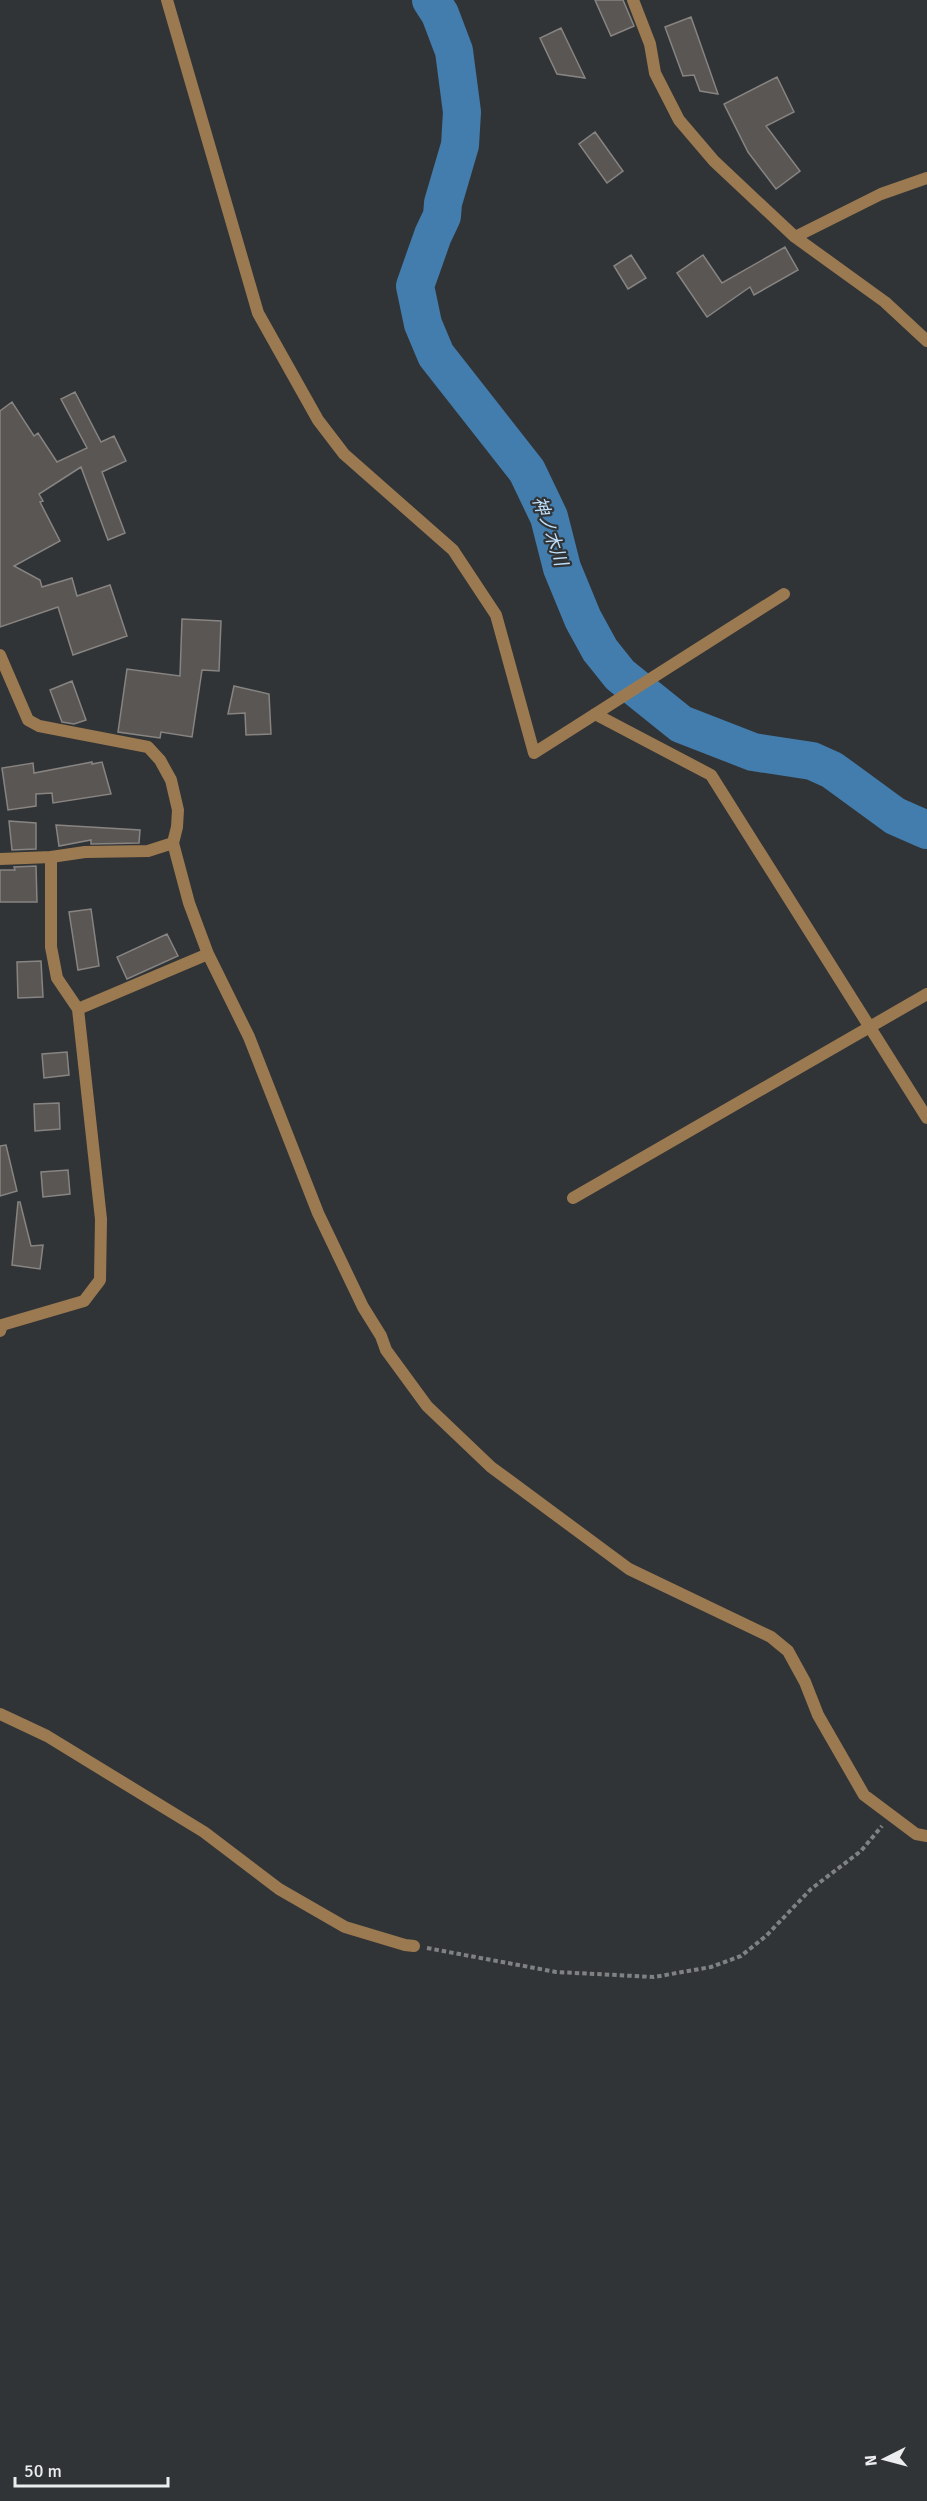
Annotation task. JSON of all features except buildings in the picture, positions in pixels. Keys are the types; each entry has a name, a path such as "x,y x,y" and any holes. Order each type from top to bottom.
{"street":[{"path":"167,0 258,313 318,420 344,454 453,550 496,615 534,753 784,594"},
{"path":"633,0 650,44 655,73 679,120 714,161 795,237 885,303 927,341"},
{"path":"795,237 881,194 927,178"},
{"path":"0,655 28,720 39,726 148,747 160,760 171,780 178,810 173,843 189,903 208,954 249,1037 318,1213 363,1307 381,1336 386,1350 427,1406 491,1467 629,1569 771,1637 788,1651 805,1682 818,1715 864,1794 916,1834 927,1836"},
{"path":"595,714 711,775 927,1118"},
{"path":"0,859 51,857 85,852 148,851 173,843"},
{"path":"0,1331 3,1325 84,1301 100,1280 101,1219 78,1008 57,978 51,947 51,857"},
{"path":"78,1008 208,954"},
{"path":"573,1198 927,994"},
{"path":"0,1714 47,1736 204,1832 279,1889 345,1927 405,1946 414,1946"}],"path":[{"path":"414,1946 556,1972 654,1977 711,1967 741,1956 766,1936 811,1889 861,1851 890,1816"}],"waterway":[{"name":"神ノ木川","path":"431,0 440,14 454,51 462,112 460,145 443,203 442,216 415,286 423,324 436,355 527,471 549,517 562,568 583,619 600,650 620,675 681,724 753,752 812,761 832,770 895,816 927,830"}]}
